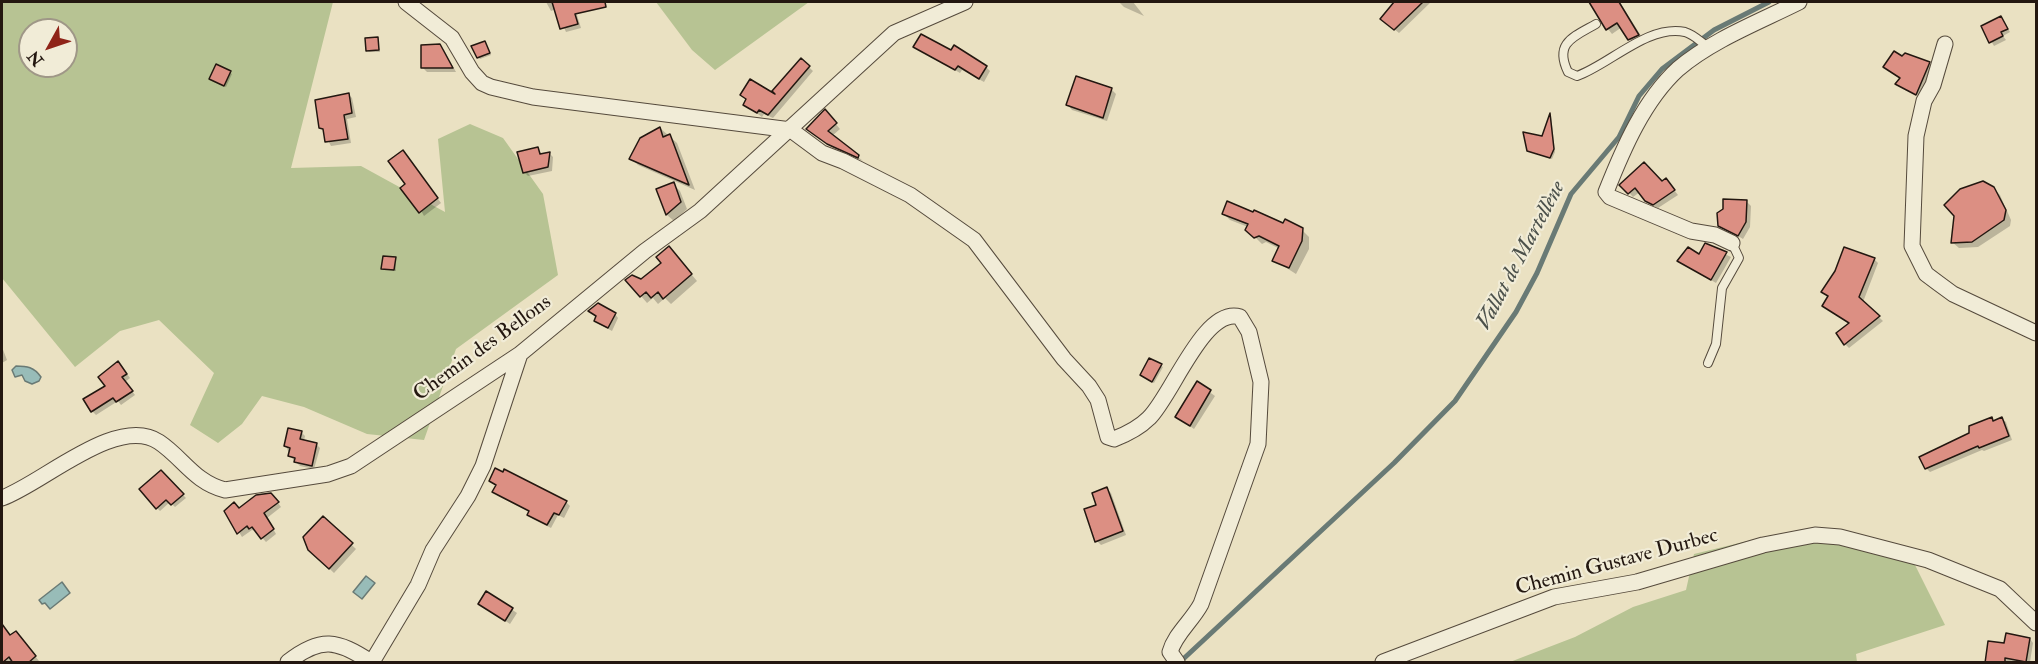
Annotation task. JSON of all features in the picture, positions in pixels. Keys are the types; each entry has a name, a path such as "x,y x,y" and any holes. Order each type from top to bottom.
{"street":[{"path":"406,2 452,38 472,72 482,83 491,87 533,97 791,130 822,153 843,161 910,195 974,240 1064,359 1089,386 1098,400 1108,437 1114,439 1133,431 1149,418 1196,345 1212,326 1224,317 1240,317 1249,332 1261,382 1258,444 1202,604 1192,621 1173,642 1170,652 1177,663"},
{"name":"Chemin des Bellons","path":"2,498 21,490 118,436 143,434 160,442 211,486 225,490 328,474 351,466 520,354 645,251 700,211 791,130 894,33 965,2"},
{"path":"1732,243 1715,235 1691,231 1610,197 1606,192 1651,99 1702,43 1799,2"},
{"path":"1946,44 1933,85 1924,101 1916,136 1912,246 1926,274 1953,294 2037,333"},
{"path":"288,663 302,651 325,642 348,647 371,663 418,585 433,550 468,496 483,466 520,354"},
{"name":"Chemin Gustave Durbec","path":"1383,663 1554,597 1637,582 1763,545 1815,535 1840,537 1928,560 2000,589 2037,623"}],"lane":[{"path":"1596,24 1572,38 1564,46 1562,59 1568,72 1577,76 1590,72 1632,43 1659,35 1683,32 1702,43"},
{"path":"1708,363 1716,344 1722,288 1739,258 1732,243"}],"green space":[{"path":"2,2 333,2 291,168 361,166 445,212 438,139 470,124 503,138 543,194 558,275 456,349 424,440 367,434 304,407 262,396 242,424 218,443 190,425 214,373 159,320 120,331 75,367 2,278"},
{"path":"656,2 809,2 715,70 692,50"},
{"path":"1772,535 1906,547 1945,625 1856,654 1857,662 1510,662 1575,637 1633,607 1686,590 1694,554"}],"water":[{"path":"16,366 33,369 41,377 39,381 32,384 25,381 22,375 15,377 12,370"},
{"path":"366,576 375,583 362,599 353,592"},
{"path":"62,582 70,593 50,609 45,603 42,604 39,600"}],"building":[{"path":"552,2 605,2 606,7 575,14 578,24 560,29"},
{"path":"1394,2 1423,2 1394,30 1380,19"},
{"path":"1589,2 1619,2 1639,35 1628,40 1617,23 1606,30"},
{"path":"2001,16 2008,29 2001,32 2003,36 1989,43 1981,26"},
{"path":"921,34 951,50 954,45 987,66 979,79 958,66 955,70 913,47"},
{"path":"378,37 379,50 366,51 365,38"},
{"path":"485,41 490,53 477,58 471,46"},
{"path":"440,44 453,68 421,68 421,45"},
{"path":"1894,51 1902,56 1905,53 1930,62 1916,95 1895,84 1900,78 1883,67"},
{"path":"801,58 810,66 768,115 759,110 757,113 743,105 746,99 740,95 750,79 775,94 772,91"},
{"path":"216,64 231,71 224,86 209,79"},
{"path":"1076,76 1112,88 1103,118 1066,105"},
{"path":"349,93 352,113 344,115 348,139 325,142 323,129 319,128 315,100"},
{"path":"825,109 837,123 828,131 859,155 858,158 827,144 806,129"},
{"path":"1550,113 1554,149 1550,158 1527,151 1523,132 1542,136"},
{"path":"660,127 663,137 670,134 689,185 629,159 640,138"},
{"path":"538,147 540,154 550,152 548,167 523,173 517,152"},
{"path":"403,150 438,198 419,213 400,188 405,184 388,161"},
{"path":"1644,162 1662,181 1666,178 1675,190 1653,205 1645,201 1635,188 1628,194 1619,185"},
{"path":"1983,181 1994,187 2006,210 2004,220 1972,242 1951,243 1954,216 1944,205 1960,189"},
{"path":"674,182 681,202 666,215 656,189"},
{"path":"1723,199 1747,200 1746,222 1738,236 1718,226 1717,213 1723,209"},
{"path":"1227,201 1283,223 1285,219 1303,228 1302,241 1289,268 1272,261 1279,246 1259,236 1254,238 1245,230 1248,224 1222,214"},
{"path":"1705,243 1727,252 1711,280 1677,261 1688,247 1699,254"},
{"path":"669,246 692,274 663,299 658,292 651,298 646,292 640,297 625,280 632,275 641,279 661,263 656,257"},
{"path":"1844,247 1875,258 1859,297 1880,316 1844,345 1836,333 1849,323 1822,306 1828,296 1821,292 1835,271"},
{"path":"383,256 396,257 394,270 381,269"},
{"path":"598,303 616,313 608,328 594,321 596,316 588,311"},
{"path":"1149,358 1162,364 1152,382 1140,375"},
{"path":"118,361 127,374 122,377 133,391 116,402 113,398 91,412 83,399 105,386 98,377"},
{"path":"1197,381 1211,390 1190,426 1175,417"},
{"path":"1992,417 1993,421 2002,417 2009,436 1979,448 1978,446 1925,469 1919,457 1969,433 1969,426"},
{"path":"288,428 302,431 300,439 317,443 312,466 294,462 295,458 288,456 290,448 284,446"},
{"path":"495,468 503,472 504,469 567,501 559,515 554,513 547,525 527,515 529,511 492,492 496,485 489,481"},
{"path":"161,470 184,494 171,505 166,500 156,509 139,489"},
{"path":"1107,487 1123,531 1095,542 1084,509 1096,505 1092,493"},
{"path":"271,493 279,502 264,513 274,529 261,539 252,527 249,529 247,526 237,534 224,511 234,502 239,508 256,495"},
{"path":"323,516 353,543 329,569 308,550 303,537"},
{"path":"486,591 513,608 505,621 478,604"},
{"path":"2,624 10,635 16,631 36,656 28,663 13,663 9,657 2,663"},
{"path":"2006,633 2030,638 2026,662 2005,658 2005,663 1985,663 1988,641 2004,643"}],"waterway":[{"name":"Vallat de Martellène","path":"1180,662 1394,463 1455,401 1516,312 1537,273 1571,194 1619,137 1639,96 1662,69 1714,30 1769,2"}]}
